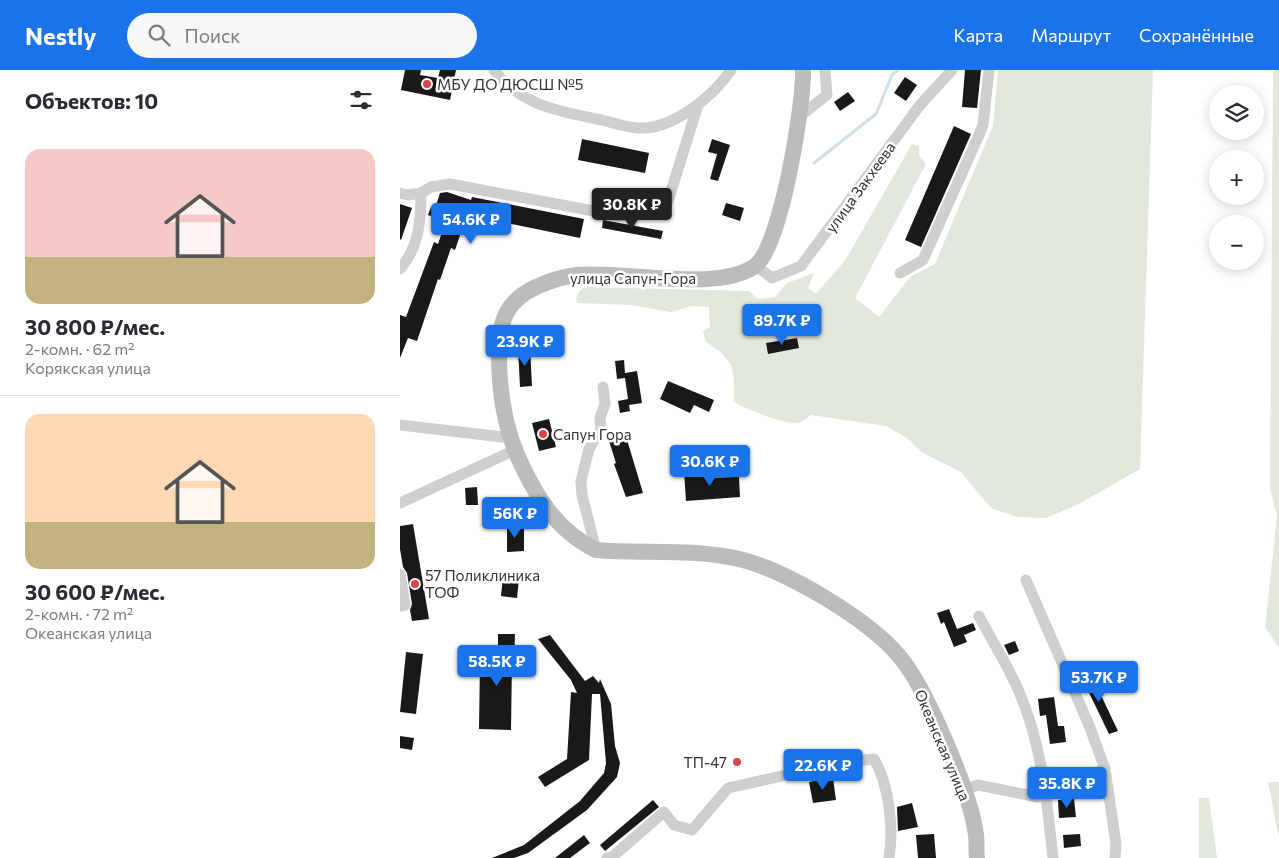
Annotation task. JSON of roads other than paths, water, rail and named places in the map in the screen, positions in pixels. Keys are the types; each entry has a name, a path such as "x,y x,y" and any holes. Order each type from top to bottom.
{"main road":[{"path":"756,266 774,230 792,162 800,116 803,70"},
{"name":"улица Сапун-Гора","path":"589,546 558,524 539,499 513,444 499,379 499,339 508,309 520,294 558,278 578,275 693,279 732,276 756,266"},
{"name":"Океанская улица","path":"589,546 702,553 744,560 776,572 824,598 878,635 900,656 918,685 937,725 964,790 976,834 976,858"}],"street":[{"path":"494,70 507,86 533,104 641,128 667,122 698,105 712,94 731,70"},
{"path":"800,116 827,95 825,70"},
{"name":"улица Закхеева","path":"756,266 772,278 801,266 920,105 952,70"},
{"path":"900,273 923,260 980,134 983,125 989,70"},
{"path":"400,193 408,195 421,193 431,187 450,184 620,216 659,209 668,202 698,105"},
{"path":"400,268 408,257 419,230 421,193"},
{"path":"589,546 581,485 587,456 601,429 600,418 606,404 603,387"},
{"path":"400,425 513,444"},
{"path":"400,503 513,444"},
{"path":"400,574 405,605 400,606"},
{"path":"1026,580 1089,725 1104,769 1116,844 1115,858"},
{"path":"979,616 1020,694 1038,747 1046,792 1053,858"},
{"path":"606,858 612,856 664,812 674,825 692,830 728,788 845,762 874,759 882,773 892,838 889,858"},
{"path":"964,790 978,785 1038,797 1104,769"}],"waterway":[{"path":"814,163 876,114 892,75 898,70"}],"place":[{"name":"МБУ ДО ДЮСШ №5","path":"427,84"},
{"name":"Сапун Гора","path":"543,434"},
{"name":"57 Поликлиника ТОФ","path":"415,584"},
{"name":"ТП-47","path":"737,762"}]}
